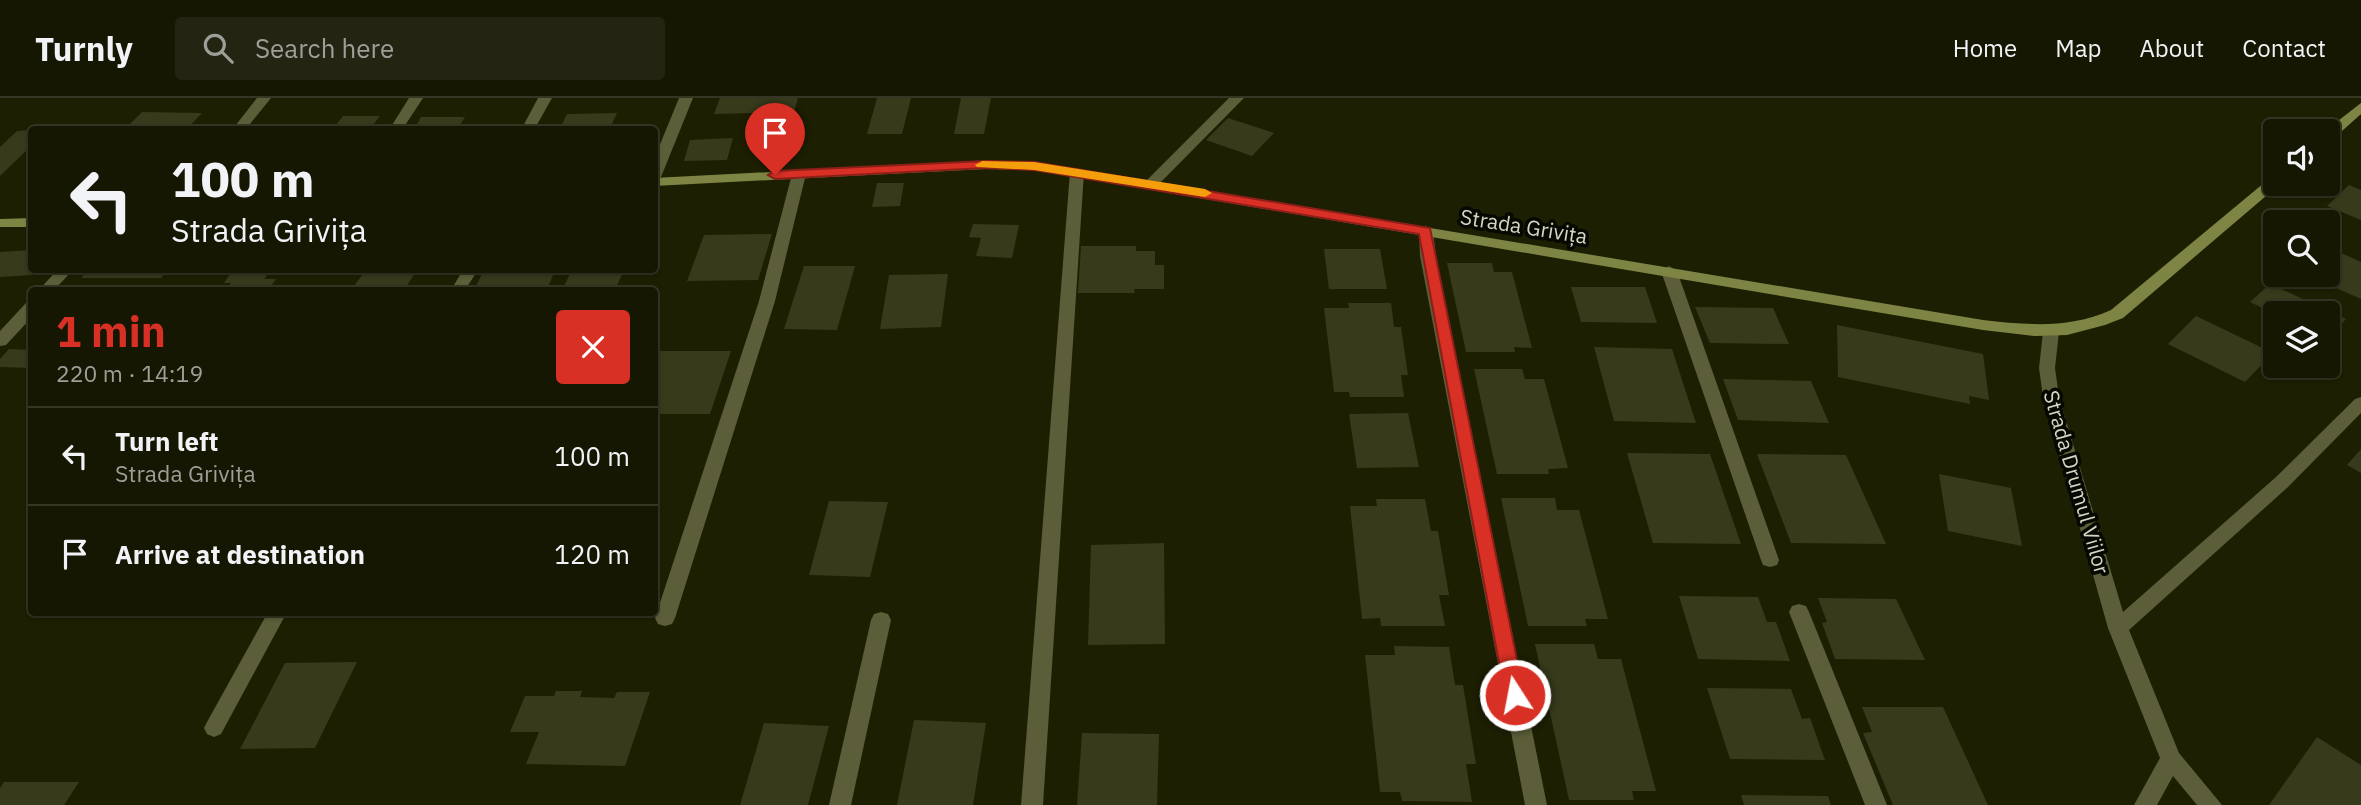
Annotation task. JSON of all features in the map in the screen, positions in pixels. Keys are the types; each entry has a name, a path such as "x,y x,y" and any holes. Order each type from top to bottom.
{"street":[{"path":"241,126 264,98"},
{"path":"398,126 416,98"},
{"path":"529,126 545,98"},
{"path":"658,169 686,98"},
{"path":"1151,184 1180,152 1237,98"},
{"path":"2340,125 2361,107"},
{"name":"Strada Grivița","path":"658,179 985,164 1034,166 1983,325 2051,332"},
{"path":"1032,805 1077,172"},
{"path":"665,618 767,301 799,174"},
{"path":"2051,332 2095,325 2117,314 2263,191"},
{"path":"0,223 28,222"},
{"path":"1426,231 1431,270 1536,805"},
{"path":"1669,271 1770,560"},
{"path":"49,287 62,273"},
{"path":"0,341 28,311"},
{"name":"Strada Drumul Viilor","path":"2051,332 2047,368 2051,397 2118,628 2171,759 2211,805"},
{"path":"2118,628 2282,482 2361,403"},
{"path":"1799,612 1876,805"},
{"path":"214,729 276,616"},
{"path":"840,805 881,620"},
{"path":"2145,805 2171,759"}],"building":[{"path":"720,98 798,98 794,112 714,114"},
{"path":"877,98 911,98 902,134 867,134"},
{"path":"961,98 991,98 984,134 954,134"},
{"path":"142,112 202,113 190,126 128,126"},
{"path":"617,113 611,126 561,126 567,114"},
{"path":"343,116 380,116 372,126 335,126"},
{"path":"421,117 465,117 459,126 416,126"},
{"path":"1228,118 1274,133 1252,156 1206,140"},
{"path":"28,130 28,149 0,176 0,147 17,131"},
{"path":"733,138 727,160 684,161 690,140"},
{"path":"877,183 904,183 900,206 872,207"},
{"path":"2349,185 2361,190 2361,220 2327,206"},
{"path":"973,224 1019,225 1012,258 976,256 981,238 969,237"},
{"path":"772,234 758,280 687,281 704,235"},
{"path":"1081,246 1136,246 1136,251 1155,251 1155,265 1164,265 1164,289 1134,289 1135,293 1078,293"},
{"path":"1324,249 1380,249 1387,289 1329,289"},
{"path":"28,250 28,273 34,273 0,277 0,252"},
{"path":"2340,252 2361,262 2361,299 2334,287 2340,287"},
{"path":"1447,263 1492,263 1494,272 1512,272 1532,348 1514,347 1515,352 1466,352"},
{"path":"804,266 855,266 837,330 784,329"},
{"path":"85,273 165,273 161,278 81,278"},
{"path":"231,273 269,273 264,279 276,279 270,287 228,287 231,283 224,283"},
{"path":"364,273 415,273 406,287 354,286"},
{"path":"482,273 554,273 548,287 476,287"},
{"path":"570,273 623,273 616,287 564,287"},
{"path":"948,274 941,327 880,329 889,275"},
{"path":"1571,287 1645,287 1657,323 1581,322"},
{"path":"2267,287 2277,287 2307,301 2263,301 2263,308 2250,302"},
{"path":"1348,303 1391,303 1394,327 1401,327 1408,375 1401,375 1404,397 1350,397 1349,392 1334,392 1324,308 1349,308"},
{"path":"1695,307 1773,308 1789,344 1710,343"},
{"path":"2196,316 2263,348 2263,363 2245,382 2168,344"},
{"path":"1837,325 1983,354 1989,400 1969,396 1970,404 1838,377"},
{"path":"1594,347 1672,349 1696,423 1614,421"},
{"path":"9,349 28,350 28,368 0,367 0,359"},
{"path":"658,351 731,351 710,414 658,414"},
{"path":"1474,369 1522,369 1525,379 1544,379 1568,468 1548,469 1549,474 1497,474"},
{"path":"1723,379 1811,381 1829,423 1738,420"},
{"path":"1408,413 1419,467 1357,468 1349,414"},
{"path":"2361,449 2361,473 2347,465"},
{"path":"1627,453 1710,454 1741,544 1653,543"},
{"path":"1757,454 1846,455 1886,544 1791,543"},
{"path":"1939,474 2011,488 2022,546 1948,531"},
{"path":"1501,498 1555,498 1557,510 1579,510 1608,619 1585,619 1587,626 1528,626"},
{"path":"1376,499 1425,499 1431,531 1438,531 1449,595 1439,595 1445,626 1381,626 1380,618 1362,619 1350,506 1377,506"},
{"path":"829,501 888,502 870,577 809,575"},
{"path":"1164,543 1165,644 1088,645 1091,545"},
{"path":"1679,596 1758,597 1767,622 1776,622 1790,661 1698,659"},
{"path":"1818,598 1896,599 1925,660 1835,659 1822,623 1827,622"},
{"path":"1535,644 1594,644 1598,659 1621,659 1656,791 1632,791 1634,800 1569,800"},
{"path":"1394,646 1449,647 1455,685 1463,685 1476,764 1466,764 1472,802 1402,801 1400,792 1380,792 1365,655 1395,655"},
{"path":"357,662 315,748 240,749 285,663"},
{"path":"1707,688 1791,689 1802,719 1810,718 1825,760 1730,759"},
{"path":"556,691 582,691 580,697 614,698 617,692 650,692 625,766 526,764 539,732 510,732 525,696 554,696"},
{"path":"1862,707 1943,707 1988,805 1893,805 1863,733 1872,732"},
{"path":"914,720 986,723 973,805 897,805"},
{"path":"764,723 829,726 808,805 740,805"},
{"path":"1082,733 1159,734 1157,805 1077,805"},
{"path":"2317,737 2361,765 2361,805 2269,805"},
{"path":"4,782 79,782 64,805 0,805 0,788"},
{"path":"1741,795 1828,796 1831,805 1744,805"}],"slow traffic":[{"path":"982,165 1034,166 1205,193"}],"route":[{"path":"775,175 985,164 1034,166 1426,231 1428,256 1515,695"}]}
